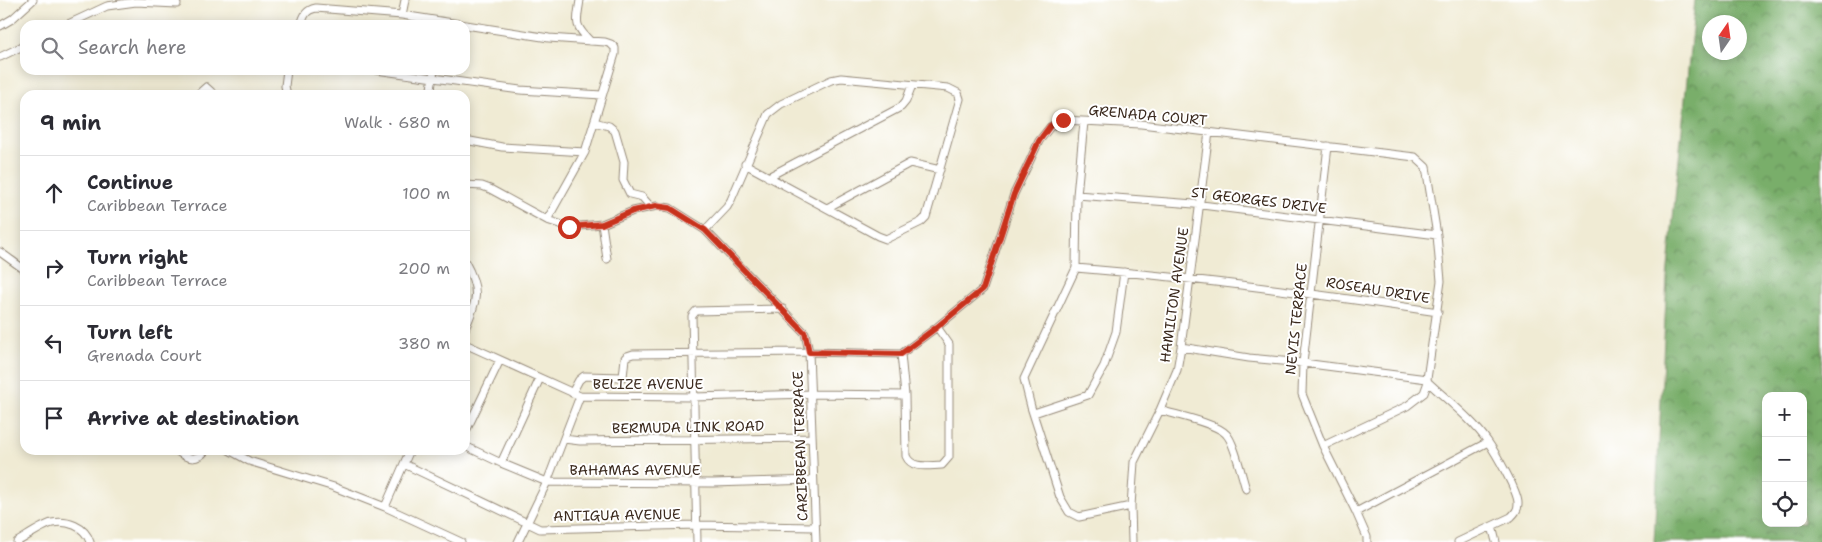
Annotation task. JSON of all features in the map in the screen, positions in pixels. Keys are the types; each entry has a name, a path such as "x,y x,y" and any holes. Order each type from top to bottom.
{"street":[{"path":"0,26 33,0"},
{"path":"402,15 405,0"},
{"path":"580,0 577,25 590,41"},
{"path":"77,20 107,6 136,2 178,4"},
{"path":"302,20 304,14 316,8 402,15 426,20"},
{"path":"470,27 532,36 605,42 615,48 615,54 585,152 547,220"},
{"path":"0,57 20,47"},
{"path":"286,75 286,90"},
{"path":"431,90 433,75"},
{"path":"444,75 528,90 602,96"},
{"path":"705,230 727,207 745,164 768,114 774,108 789,100 831,80 841,78 948,88 958,94 960,99 926,217 886,239 745,164"},
{"path":"768,177 901,107 906,102 912,85"},
{"name":"GRENADA COURT","path":"901,354 983,289 1014,194 1039,141 1050,126 1063,120 1140,124 1415,157 1426,167 1437,235 1442,282 1424,393 1407,406 1323,446"},
{"path":"594,122 609,126 615,131 624,162 623,180 627,186 627,191 630,194 642,196 651,207"},
{"path":"1084,122 1077,195 1076,268 1024,379 1060,497 1069,512 1079,517 1130,506"},
{"name":"HAMILTON AVENUE","path":"1132,542 1130,506 1134,462 1160,410 1177,370 1191,279 1194,242 1209,132"},
{"path":"470,141 502,147 585,152"},
{"name":"NEVIS TERRACE","path":"1328,146 1303,363 1302,394 1323,446 1356,512 1368,542"},
{"path":"827,208 910,163 940,170"},
{"name":"CARIBBEAN TERRACE","path":"470,185 490,189 547,220 569,227 602,224 633,211 656,206 670,208 705,230 783,309 805,333 809,352 816,542"},
{"name":"ST GEORGES DRIVE","path":"1077,195 1200,205 1437,235"},
{"path":"602,224 607,259"},
{"path":"0,252 20,266"},
{"name":"ROSEAU DRIVE","path":"1076,268 1311,292 1438,312"},
{"path":"470,271 476,289 476,302 470,317"},
{"path":"1034,413 1088,395 1104,366 1116,332 1124,272"},
{"path":"697,542 692,316 696,310 783,309"},
{"path":"572,392 579,380 584,376 624,377 627,356 633,354 809,352 901,354 905,395 906,456 911,464 918,466 942,465 949,457 949,344 937,327"},
{"name":"BELIZE AVENUE","path":"470,346 580,396 905,395"},
{"path":"1181,347 1249,358 1303,363 1427,380 1488,442 1512,485 1519,502 1518,510 1511,517 1458,542"},
{"path":"470,423 500,360"},
{"path":"501,464 540,378"},
{"path":"518,542 547,482 580,396"},
{"path":"1160,410 1210,425 1226,434 1231,443 1246,489"},
{"name":"BERMUDA LINK ROAD","path":"564,439 580,441 812,438"},
{"path":"1356,512 1488,442"},
{"name":"BAHAMAS AVENUE","path":"470,448 501,464 547,482 695,483 813,480"},
{"path":"184,455 189,458 197,458 200,455"},
{"path":"239,455 250,461 334,486 461,542"},
{"path":"385,507 408,455"},
{"name":"ANTIGUA AVENUE","path":"404,464 526,524 540,529 696,525 816,527"},
{"path":"17,542 51,523 76,525 88,535 90,542"},
{"path":"1492,526 1496,542"}],"green space":[{"path":"1695,0 1822,0 1822,542 1654,542 1667,278"}],"route":[{"path":"569,227 602,224 633,211 656,206 670,208 705,230 805,333 809,352 901,354 983,289 1014,194 1039,141 1050,126 1063,120"}]}
